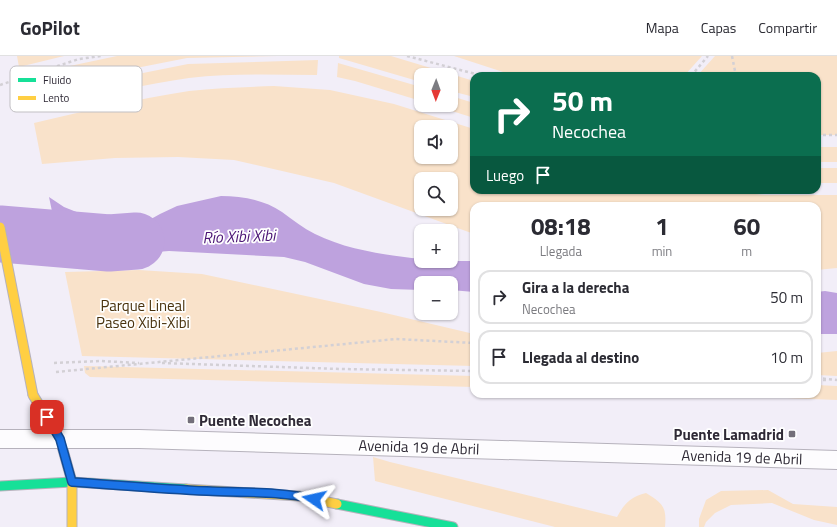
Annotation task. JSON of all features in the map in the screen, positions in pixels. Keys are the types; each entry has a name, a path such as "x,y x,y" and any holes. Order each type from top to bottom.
{"main road":[{"path":"0,227 33,395 60,439 72,482 72,527"},
{"path":"0,486 72,482 298,496 453,527"}],"lane":[{"name":"Avenida 19 de Abril","path":"0,440 139,439 837,460"}],"path":[{"path":"59,66 79,59 100,56"},
{"path":"407,56 470,73"},
{"path":"694,72 708,56"},
{"path":"732,56 735,72"},
{"path":"0,86 10,83"},
{"path":"821,135 837,135"},
{"path":"52,372 396,339 470,343"},
{"path":"46,363 100,361 340,369 470,371"},
{"path":"821,379 837,380"}],"green space":[{"path":"17,56 64,56 23,66 19,66"},
{"path":"117,56 277,56 187,58 142,67 70,66"},
{"path":"339,56 391,56 431,68 414,68 414,80 339,58"},
{"path":"454,56 702,56 688,72 503,72"},
{"path":"715,56 837,56 837,135 821,135 821,72 701,72"},
{"path":"318,60 317,75 205,76 142,86 142,73 188,64"},
{"path":"338,63 414,85 414,99 355,81 337,77"},
{"path":"458,76 470,80 470,96 458,93"},
{"path":"274,86 330,90 394,104 414,110 414,112 420,112 445,120 414,120 414,164 458,164 458,124 470,128 470,194 837,195 837,268 821,270 821,202 470,202 470,233 458,228 458,224 447,224 425,216 458,216 458,172 414,172 414,212 334,183 234,160 178,157 115,158 42,164 34,123 83,112 142,112 142,99 189,91"},
{"path":"458,98 470,102 470,117 455,112 458,112"},
{"path":"821,147 837,147 837,162 821,162"},
{"path":"821,168 837,168 837,183 821,183"},
{"name":"Parque Lineal Paseo Xibi-Xibi","path":"139,270 202,274 381,312 470,333 470,366 82,356 65,272"},
{"path":"837,351 837,376 821,375 821,353"},
{"name":"Parque Lineal Paseo Xibi-Xibi","path":"84,366 470,376 470,387 90,377 85,373"},
{"path":"821,385 837,386 837,400 786,398 821,398"},
{"path":"373,457 617,517 622,508 628,502 646,493 662,506 665,514 665,527 555,527 375,481"},
{"path":"768,490 793,504 837,507 837,525 814,520 772,503 731,505 715,513 706,522 704,527 699,527 699,519 706,500 721,491"}],"water":[{"path":"221,196 245,198 268,204 282,212 302,227 327,240 353,248 381,254 414,258 414,268 458,268 458,261 470,261 470,292 458,291 458,276 414,276 414,290 391,289 364,284 305,262 284,257 169,251 62,259 49,197 64,207 89,217 120,224 151,219 177,206"},
{"path":"821,292 837,293 837,334 821,334"}],"waterway":[{"name":"Río Xibi Xibi","path":"0,234 109,243 136,241"}],"traffic: fast":[{"path":"0,486 72,482 186,489"},
{"path":"337,504 453,527"}],"traffic: slow":[{"path":"0,227 33,395"},
{"path":"33,395 60,439 72,482 72,527"},
{"path":"186,489 298,496 337,504"}],"place":[{"name":"Puente Necochea","path":"191,420"},
{"name":"Puente Lamadrid","path":"792,434"}],"route":[{"path":"47,417 60,439 72,482 261,493 314,499"}]}
